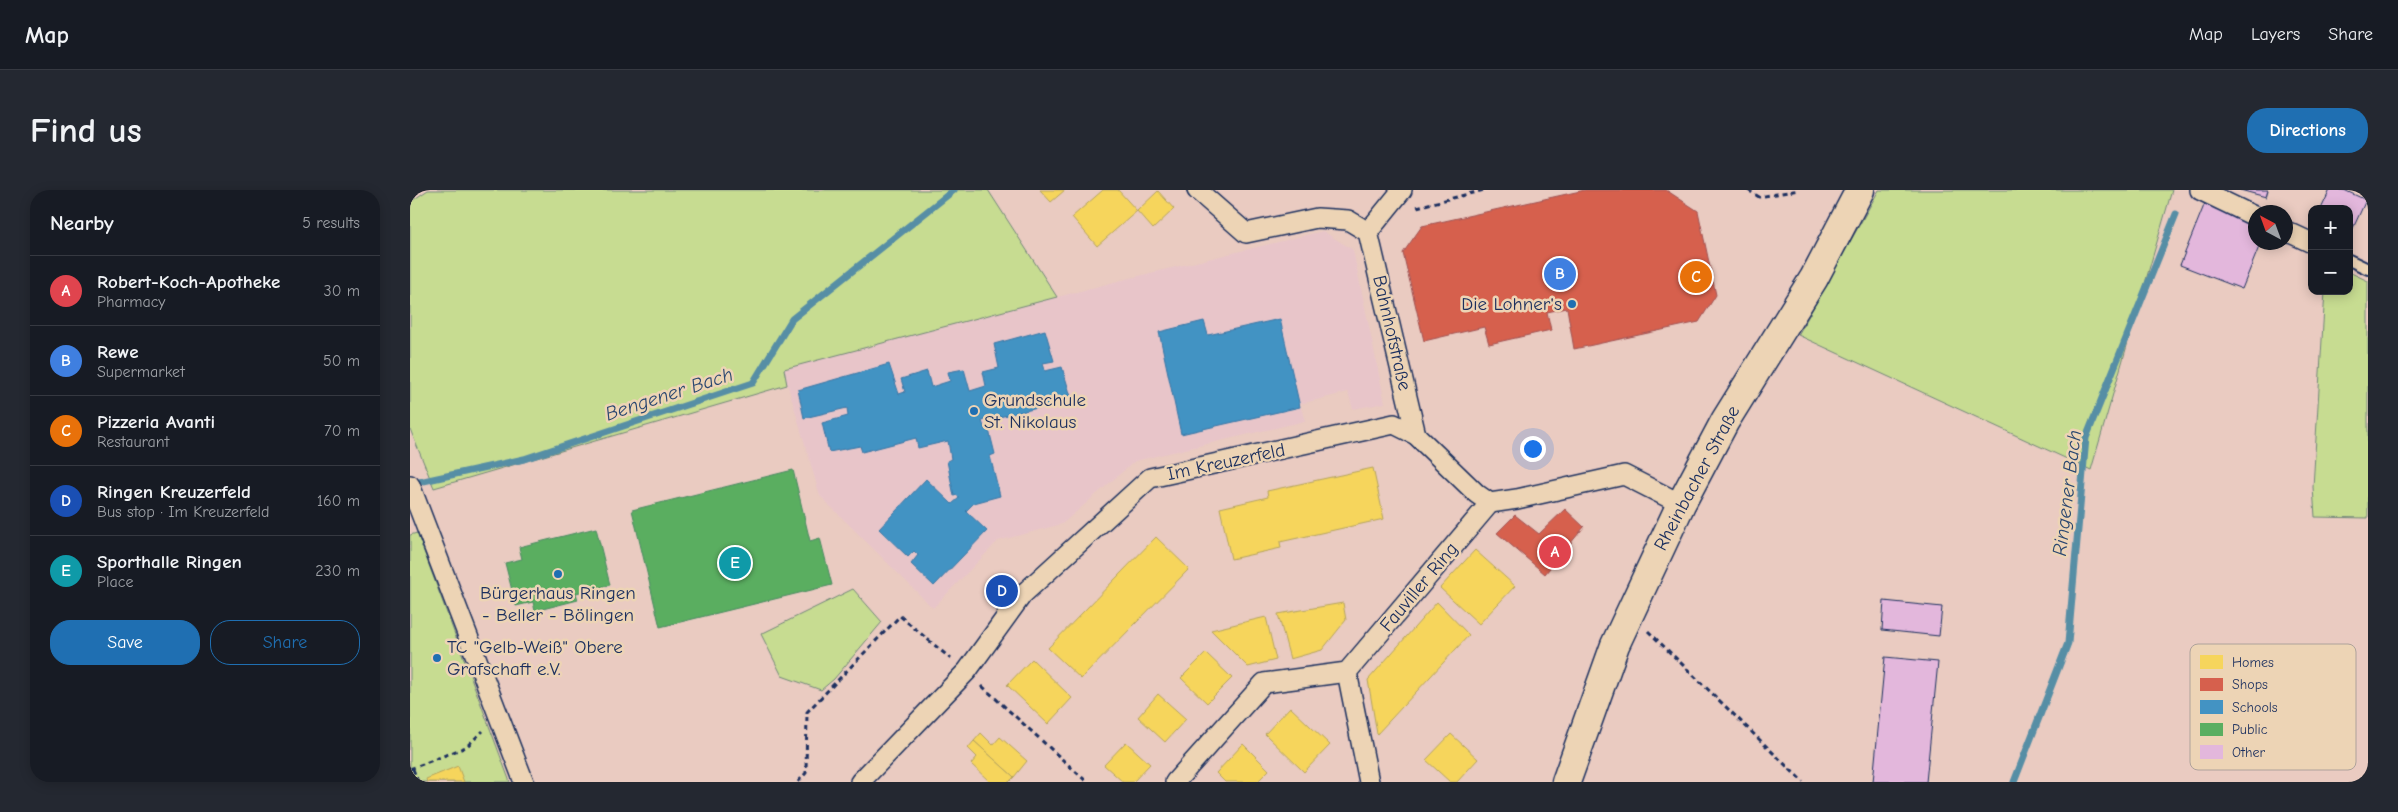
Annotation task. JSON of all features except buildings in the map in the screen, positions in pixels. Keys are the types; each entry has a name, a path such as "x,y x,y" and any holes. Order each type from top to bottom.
{"main road":[{"name":"Rheinbacher Straße","path":"1566,782 1615,645 1681,504 1725,421 1814,278 1860,190"}],"street":[{"path":"1197,190 1246,233 1317,218 1348,220 1368,232 1402,190"},
{"path":"2200,190 2248,213"},
{"name":"Bahnhofstraße","path":"1368,232 1416,435"},
{"path":"2293,234 2308,241"},
{"name":"Im Kreuzerfeld","path":"860,782 967,672 1022,595 1150,478 1394,424 1416,435 1477,494 1490,503"},
{"path":"1490,503 1517,499 1624,475 1681,504"},
{"path":"410,485 524,782"},
{"name":"Fauviller Ring","path":"1347,672 1490,503"},
{"path":"1175,782 1264,683 1347,672 1369,782"}],"lane":[{"path":"2353,262 2368,269"}],"path":[{"path":"410,193 415,190"},
{"path":"1411,208 1484,190"},
{"path":"1748,190 1759,197 1799,190"},
{"path":"1629,614 1803,782"},
{"path":"798,782 806,773 807,712 900,616 967,672 1087,782"},
{"path":"418,782 412,769 466,747 499,717"}],"shaded area":[{"name":"Grundschule St. Nikolaus","path":"1323,231 1353,250 1385,403 1353,409 1348,392 1300,404 1305,421 1135,461 1062,524 998,541 933,608 820,496 783,369 1122,280"}],"green space":[{"path":"428,190 988,190 1057,297 784,369 787,385 434,488 410,429 410,202"},
{"path":"1879,190 2172,190 2091,470 1798,335"},
{"path":"2353,274 2368,281 2368,518 2315,517 2313,487 2325,295 2353,295"},
{"name":"TC \"Gelb-Weiß\" Obere Grafschaft e.V.","path":"417,533 510,782 410,782 410,535"},
{"path":"853,589 882,622 834,679 821,690 782,676 761,634"}],"waterway":[{"name":"Bengener Bach","path":"410,484 524,459 753,383 792,319 954,190"},
{"name":"Ringener Bach","path":"2014,782 2068,643 2086,438 2176,214"}],"place":[{"name":"Rewe","path":"1560,274"},
{"name":"Pizzeria Avanti","path":"1696,277"},
{"name":"Die Lohner's","path":"1572,304"},
{"name":"Grundschule St. Nikolaus","path":"974,411"},
{"name":"Robert-Koch-Apotheke","path":"1555,552"},
{"name":"Sporthalle Ringen","path":"735,563"},
{"name":"Bürgerhaus Ringen - Beller - Bölingen","path":"558,574"},
{"name":"Ringen Kreuzerfeld","path":"1002,591"},
{"name":"TC \"Gelb-Weiß\" Obere Grafschaft e.V.","path":"437,658"}]}
